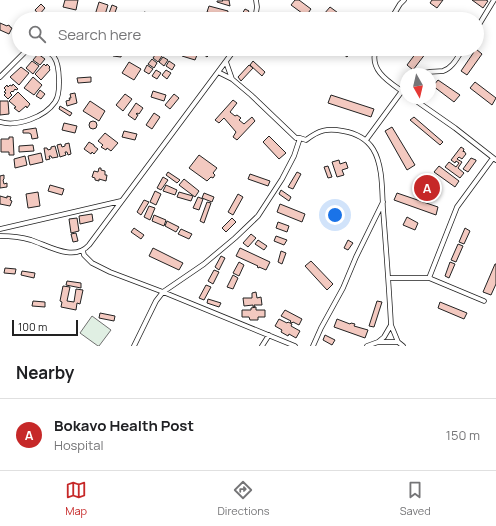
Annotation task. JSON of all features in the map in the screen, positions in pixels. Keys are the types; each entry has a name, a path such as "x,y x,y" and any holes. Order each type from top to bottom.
{"street":[{"path":"256,0 256,12"},
{"path":"396,12 404,0"},
{"path":"484,16 494,0"},
{"path":"1,75 21,56"},
{"path":"0,122 22,122 36,118 47,111 55,102 59,86 57,67 53,56"},
{"path":"0,236 29,240 61,251 83,251 230,56"},
{"path":"374,56 374,62 381,75 400,88"},
{"path":"436,71 443,71 450,68 458,56"},
{"path":"226,62 232,79"},
{"path":"218,72 232,79 257,100 296,138 306,140 312,135 330,129 362,137 373,150 379,163 389,278 391,325 398,342 403,346"},
{"path":"366,140 400,97"},
{"path":"421,104 495,159 457,208 429,278"},
{"path":"134,346 156,301 163,292 204,264 258,216 282,179 294,156 300,138"},
{"path":"0,229 122,201"},
{"path":"313,346 343,288 356,257 383,202"},
{"path":"83,251 84,255 92,263 110,272 295,346"},
{"path":"389,278 429,278 484,301"},
{"path":"368,346 378,342 384,337 391,325"},
{"path":"262,346 269,335"},
{"path":"378,342 398,342"}],"green space":[{"path":"92,316 111,330 99,346 80,333"}],"building":[{"path":"65,0 78,0 76,10 63,7"},
{"path":"222,0 229,0 230,6 217,2 223,1"},
{"path":"295,0 299,0 311,9 309,12 301,12 291,5"},
{"path":"432,0 443,0 437,8 430,3"},
{"path":"472,0 486,0 488,1 483,8"},
{"path":"99,2 108,5 106,12 96,12"},
{"path":"41,4 45,8 42,12 37,12 35,10"},
{"path":"112,5 117,7 115,12 109,12"},
{"path":"209,6 228,11 228,12 207,12"},
{"path":"330,7 337,12 326,12"},
{"path":"245,9 249,11 248,12 243,12"},
{"path":"0,23 7,26 8,25 12,28 9,34 0,30"},
{"path":"36,56 41,56 45,59 40,65 33,60"},
{"path":"154,56 162,56 158,62 153,58"},
{"path":"182,56 197,56 195,60"},
{"path":"414,56 424,56 415,68 411,68 407,65"},
{"path":"471,56 481,56 467,75 461,71"},
{"path":"163,57 168,60 164,66 159,62"},
{"path":"152,59 157,63 154,68 148,64"},
{"path":"32,61 39,66 33,74 26,68"},
{"path":"169,61 175,65 172,70 166,66"},
{"path":"253,61 265,72 262,76 250,65"},
{"path":"129,62 141,69 134,80 122,73"},
{"path":"44,64 46,66 47,64 50,67 50,70 41,80 35,74"},
{"path":"147,65 153,69 149,74 144,71"},
{"path":"249,65 253,68 241,81 238,77"},
{"path":"21,67 29,73 19,85 10,77"},
{"path":"156,70 161,73 157,79 152,76"},
{"path":"166,70 171,73 167,79 162,75"},
{"path":"33,77 42,85 34,95 24,88"},
{"path":"91,77 91,82 78,83 77,78"},
{"path":"438,80 460,95 454,102 436,88 436,82"},
{"path":"475,82 496,98 492,105 470,88"},
{"path":"13,84 18,89 15,89 10,93 12,95 8,99 4,95 6,90 4,88 7,85 8,87 10,85 12,86"},
{"path":"40,90 45,94 41,99 36,96"},
{"path":"153,91 166,95 164,101 151,97"},
{"path":"18,92 30,104 27,108 26,106 19,112 9,101"},
{"path":"75,93 77,103 67,106 66,101 70,100 70,94"},
{"path":"125,94 132,99 123,111 116,105"},
{"path":"174,94 179,98 170,109 165,105"},
{"path":"331,95 374,109 371,117 328,103"},
{"path":"233,100 237,103 230,112 241,118 239,120 244,124 252,117 255,121 237,140 233,137 236,132 224,118 219,123 215,120"},
{"path":"0,101 8,101 9,114 0,115"},
{"path":"90,101 105,111 99,121 83,111"},
{"path":"136,103 143,108 139,114 136,114 138,115 135,120 128,115"},
{"path":"60,106 72,113 70,116 59,109"},
{"path":"154,113 160,117 152,129 146,125"},
{"path":"414,117 443,142 440,145 410,120"},
{"path":"91,121 95,121 97,125 95,129 91,129 89,127 89,123"},
{"path":"64,123 77,126 75,133 62,130"},
{"path":"392,127 415,165 407,170 385,131"},
{"path":"36,128 38,138 32,139 31,134 23,133 23,130"},
{"path":"124,131 137,134 135,140 122,137"},
{"path":"105,133 118,143 111,151 107,148 106,150 101,147 103,145 98,141"},
{"path":"269,136 286,153 279,159 263,142"},
{"path":"9,137 13,137 14,155 9,155 9,152 1,152 1,139 9,139"},
{"path":"89,142 98,149 94,154 92,152 91,154 84,149"},
{"path":"69,143 71,154 68,155 67,152 65,152 66,155 60,157 57,145 61,144 62,147"},
{"path":"33,145 34,151 19,152 19,146"},
{"path":"55,146 58,157 52,158 49,156 50,159 46,160 44,148 47,148 48,150"},
{"path":"461,147 464,149 463,152 464,151 466,154 462,159 459,157 457,159 462,162 458,168 464,173 460,178 445,167 449,162 456,167 459,163 456,161 455,163 451,160"},
{"path":"41,153 43,162 30,165 28,156"},
{"path":"199,155 217,168 213,173 215,175 213,178 211,177 207,181 189,168"},
{"path":"25,156 27,165 15,168 14,159"},
{"path":"471,158 476,161 468,172 463,169"},
{"path":"339,160 340,164 346,162 348,168 342,170 344,175 337,177 332,162"},
{"path":"328,166 332,177 328,178 324,167"},
{"path":"439,166 459,181 455,187 434,172"},
{"path":"99,168 105,171 105,175 107,175 106,181 99,179 99,181 95,180 95,178 92,177 94,171 98,172"},
{"path":"168,172 180,180 177,183 166,175"},
{"path":"297,172 301,174 293,189 288,187"},
{"path":"250,174 270,181 268,186 248,179"},
{"path":"4,175 4,184 7,183 7,187 0,188 0,176"},
{"path":"163,177 168,180 161,190 157,188"},
{"path":"184,179 199,191 195,197 179,185"},
{"path":"50,185 64,189 62,195 48,191"},
{"path":"166,185 177,190 175,195 163,191"},
{"path":"281,190 291,197 289,201 279,194"},
{"path":"155,191 161,194 156,205 150,202"},
{"path":"38,192 40,206 28,208 26,194"},
{"path":"179,192 193,196 191,201 177,197"},
{"path":"204,193 214,197 212,202 202,198"},
{"path":"397,193 438,207 436,215 394,200"},
{"path":"238,194 243,197 233,215 228,212"},
{"path":"0,196 7,198 7,196 11,197 10,200 12,201 10,206 0,204"},
{"path":"198,197 203,199 199,210 193,208"},
{"path":"144,200 149,202 141,215 137,212"},
{"path":"207,202 211,203 204,223 200,221"},
{"path":"280,204 305,214 302,222 277,212"},
{"path":"149,206 155,208 150,220 144,217"},
{"path":"92,214 93,221 80,224 79,216"},
{"path":"154,215 166,220 164,226 152,221"},
{"path":"407,217 418,223 415,230 403,225"},
{"path":"77,218 79,231 71,233 69,219"},
{"path":"232,218 236,222 226,232 222,228"},
{"path":"167,221 179,227 176,232 165,226"},
{"path":"278,222 289,226 287,232 276,228"},
{"path":"134,228 144,235 141,239 131,232"},
{"path":"465,228 470,231 464,244 459,242"},
{"path":"181,229 192,234 189,239 178,234"},
{"path":"76,233 78,241 73,242 71,234"},
{"path":"251,234 256,238 248,247 243,243"},
{"path":"276,236 287,240 284,245 274,241"},
{"path":"258,240 267,246 264,250 255,244"},
{"path":"348,240 353,243 348,250 344,248"},
{"path":"458,244 463,246 456,262 451,260"},
{"path":"153,248 183,263 179,270 149,256"},
{"path":"240,248 270,262 266,270 236,256"},
{"path":"281,251 286,253 282,264 278,262"},
{"path":"221,256 225,258 219,270 215,267"},
{"path":"311,261 333,284 327,290 305,266"},
{"path":"239,262 244,265 239,276 233,273"},
{"path":"450,262 455,264 449,278 445,276"},
{"path":"495,264 496,284 491,295 483,292"},
{"path":"5,268 16,269 15,274 4,273"},
{"path":"214,270 219,272 213,284 208,281"},
{"path":"22,271 35,273 34,278 21,275"},
{"path":"233,275 238,278 233,289 227,287"},
{"path":"67,281 81,283 81,288 66,285"},
{"path":"206,285 211,287 204,300 199,298"},
{"path":"63,286 70,287 67,301 74,302 76,289 83,290 80,304 77,303 76,310 61,307 62,302 60,301"},
{"path":"256,292 257,298 261,297 262,305 254,305 255,307 253,307 253,305 244,306 243,298 252,298 252,293"},
{"path":"208,299 221,303 219,307 207,303"},
{"path":"33,301 45,302 45,307 32,306"},
{"path":"377,301 382,302 374,327 369,326"},
{"path":"440,302 467,313 464,319 438,308"},
{"path":"256,307 256,310 265,310 265,317 258,317 258,320 250,320 249,317 242,317 242,310 251,310 251,308"},
{"path":"285,310 302,319 299,325 290,322 291,321 281,316"},
{"path":"100,313 115,316 114,321 99,318"},
{"path":"279,319 292,324 291,326 300,331 296,338 281,332 282,330 275,326"},
{"path":"337,319 350,324 355,324 354,326 368,330 365,338 334,327"},
{"path":"325,335 335,340 332,345 323,340"}],"place":[{"name":"Bokavo Health Post","path":"427,188"}]}
